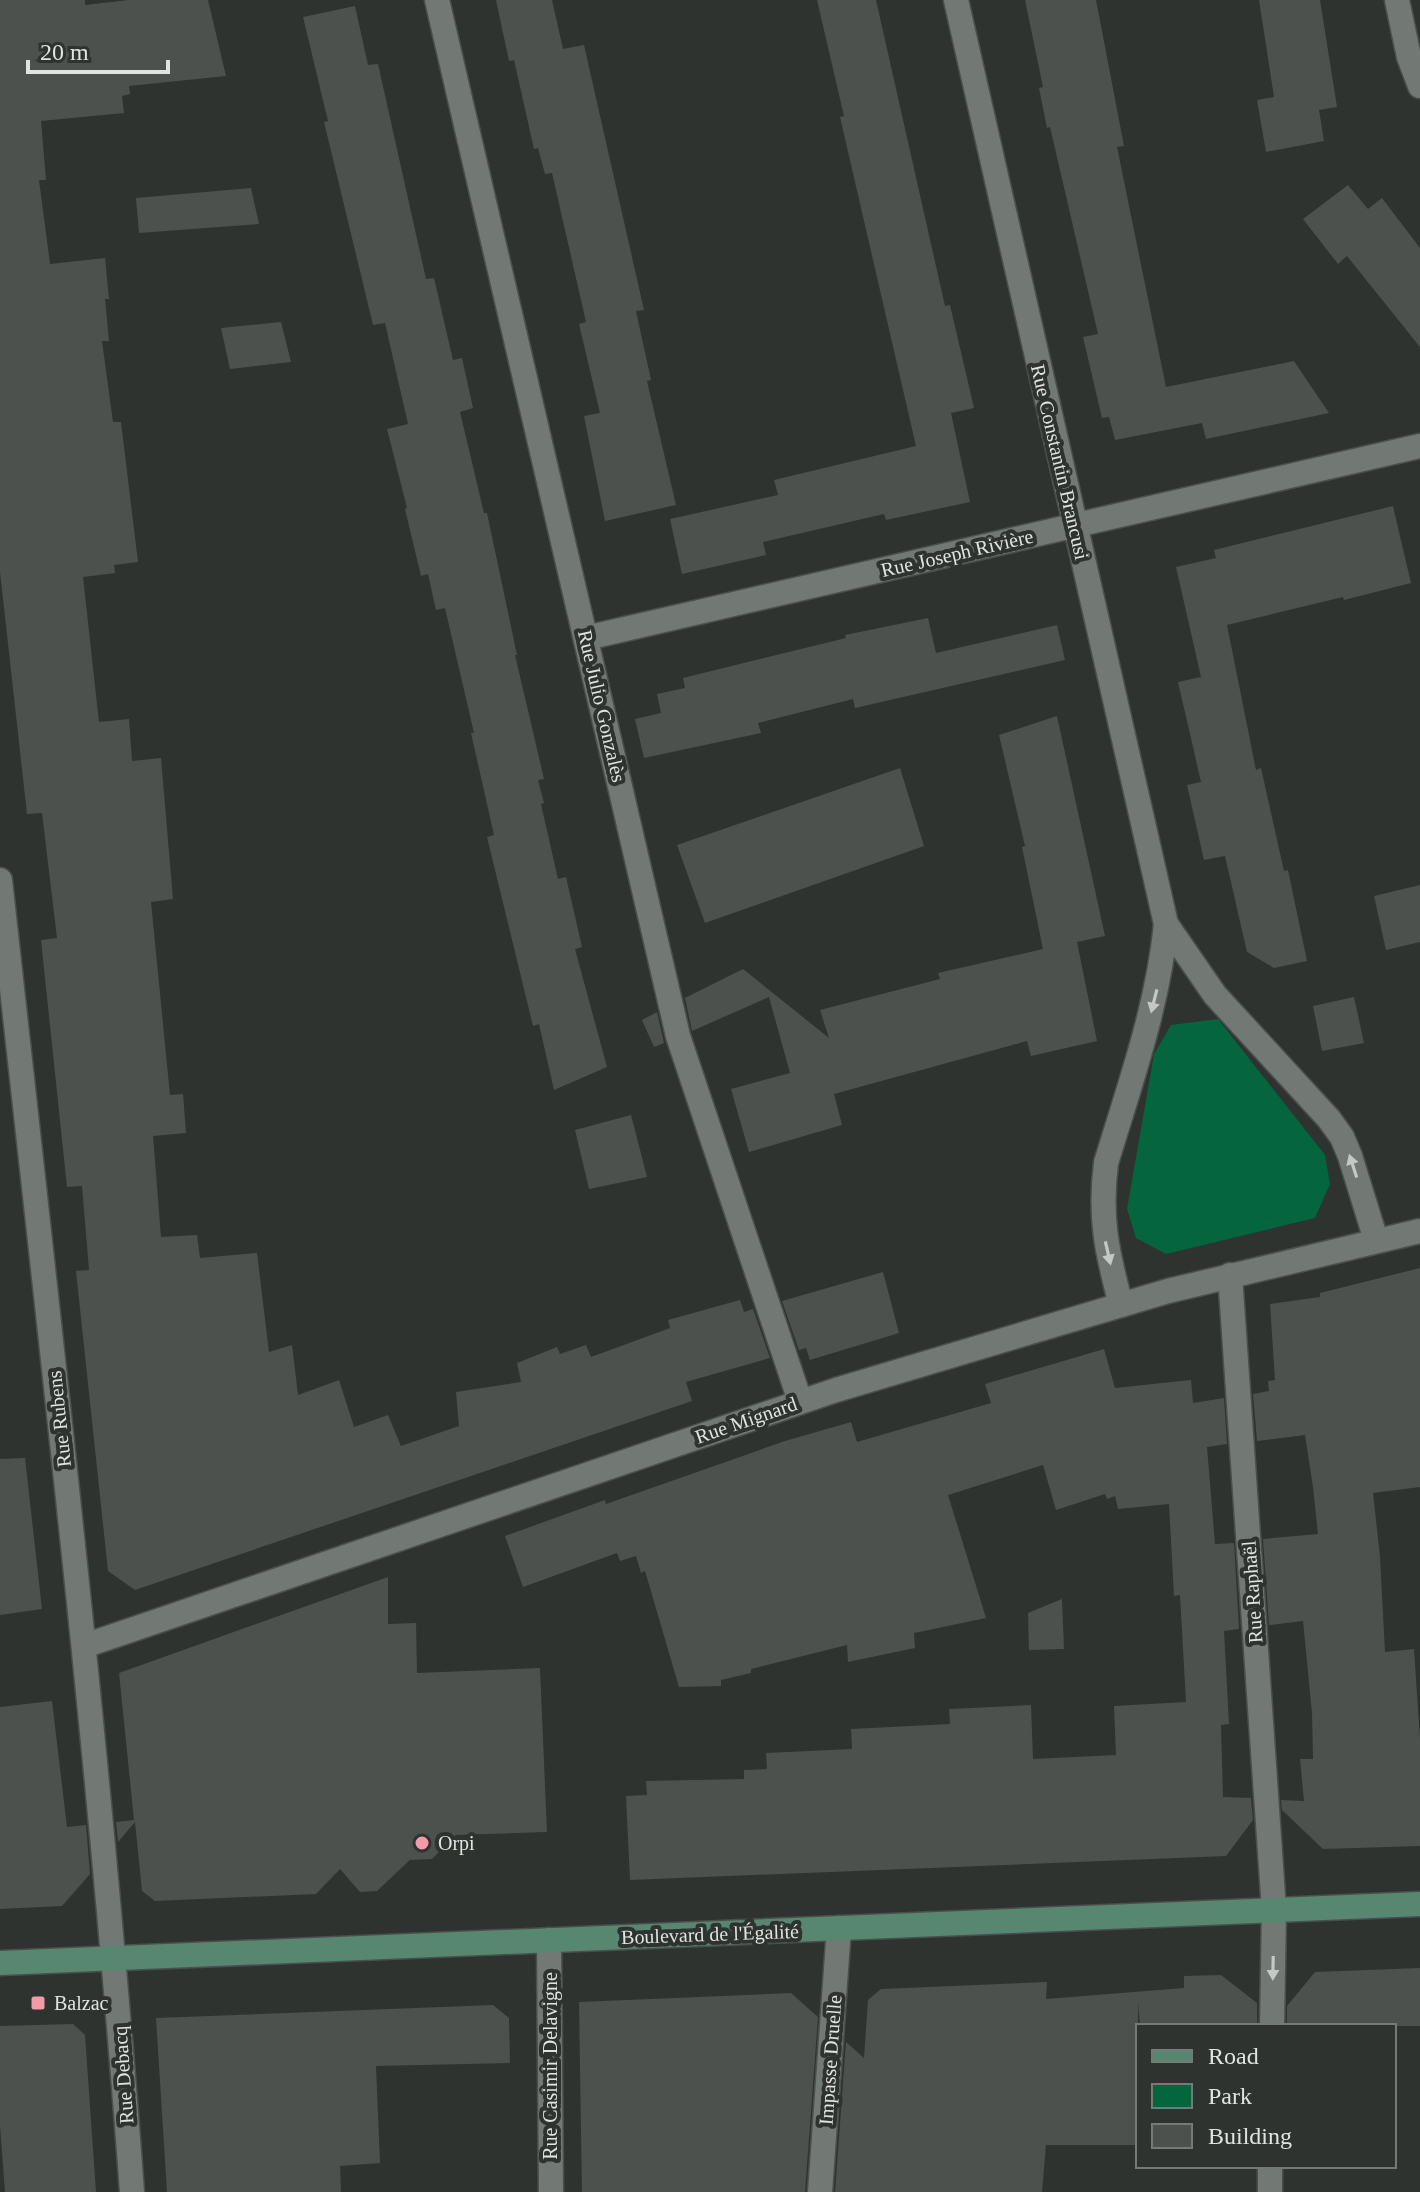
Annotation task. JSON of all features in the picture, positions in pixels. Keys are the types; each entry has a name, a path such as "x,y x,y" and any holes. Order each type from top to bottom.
{"main road":[{"name":"Boulevard de l'Égalité","path":"0,1963 1420,1904"}],"street":[{"name":"Rue Julio Gonzalès","path":"437,0 678,1036 800,1401"},
{"name":"Rue Constantin Brancusi","path":"956,0 1166,924 1155,995 1106,1163 1103,1186 1103,1232 1121,1305"},
{"path":"1397,0 1406,45 1420,86"},
{"name":"Rue Joseph Rivière","path":"586,638 1420,446"},
{"name":"Rue Rubens","path":"0,880 115,1958"},
{"name":"Rue Constantin Brancusi","path":"1166,924 1215,995 1342,1137 1376,1240"},
{"name":"Rue Mignard","path":"84,1646 800,1401 1230,1275 1420,1231"},
{"name":"Rue Raphaël","path":"1230,1275 1274,1910 1272,2024"},
{"name":"Impasse Druelle","path":"820,2192 839,1928"},
{"name":"Rue Casimir Delavigne","path":"549,1940 551,2192"},
{"name":"Rue Debacq","path":"115,1958 132,2192"},
{"path":"1270,2168 1270,2192"}],"green space":[{"path":"1218,1019 1325,1155 1330,1184 1315,1218 1166,1254 1136,1238 1127,1209 1154,1054 1171,1025"}],"building":[{"path":"0,0 85,0 85,5 129,0 208,0 226,76 129,86 130,94 122,96 124,113 41,121 46,180 39,180 50,264 105,258 109,341 102,341 113,422 121,422 138,562 114,565 115,573 83,577 99,722 129,719 132,761 161,758 173,899 151,902 170,1095 183,1094 186,1133 153,1136 161,1237 197,1235 200,1258 257,1253 269,1352 292,1345 298,1395 339,1380 354,1427 388,1415 401,1446 459,1426 456,1392 521,1382 517,1363 557,1347 560,1354 586,1345 591,1357 670,1328 668,1320 740,1300 744,1312 753,1309 770,1358 686,1382 692,1401 135,1590 108,1571 76,1271 89,1270 82,1186 67,1187 41,940 57,938 42,813 27,814 0,572"},
{"path":"496,0 552,0 563,49 584,45 644,310 636,311 651,380 647,381 676,505 605,521 584,416 600,413 579,324 586,322 552,173 545,174 538,148 534,149 514,60 509,61"},
{"path":"817,0 876,0 945,306 950,305 974,408 951,413 970,502 886,520 884,514 763,542 766,555 682,574 670,519 778,495 774,480 916,446 840,117 844,116"},
{"path":"1025,0 1096,0 1124,146 1117,147 1166,387 1294,361 1329,413 1206,439 1202,423 1115,440 1109,417 1102,418 1083,337 1098,334 1050,127 1047,128 1039,88 1043,87"},
{"path":"1259,0 1320,0 1337,107 1319,110 1324,141 1266,152 1257,100 1274,97"},
{"path":"355,6 368,65 378,64 426,279 434,278 453,360 462,358 473,408 460,412 484,513 487,513 544,779 538,780 544,803 541,804 558,879 566,877 582,947 575,949 607,1067 554,1090 539,1024 533,1026 487,837 494,835 445,608 436,610 428,574 421,576 405,509 387,429 408,424 385,323 373,325 324,122 328,121 303,17"},
{"path":"1348,185 1368,209 1382,198 1420,248 1420,347 1347,256 1338,264 1303,219"},
{"path":"251,188 259,224 139,233 136,198"},
{"path":"281,322 291,362 230,369 221,328"},
{"path":"1393,506 1411,583 1227,625 1256,770 1261,768 1284,871 1288,870 1307,961 1274,968 1247,952 1225,856 1204,860 1187,785 1201,782 1178,682 1201,677 1176,567 1216,558 1214,550"},
{"path":"928,618 936,653 1057,625 1065,660 855,708 853,699 758,723 761,733 644,758 635,719 661,713 657,694 685,688 683,678 846,638 845,635"},
{"path":"1057,716 1105,936 1077,942 1097,1041 1031,1056 1027,1041 834,1094 842,1125 749,1152 731,1089 790,1073 769,997 692,1031 685,998 743,969 829,1038 820,1010 940,979 938,973 1043,949 1022,847 1025,846 999,735"},
{"path":"900,768 924,846 705,923 677,845"},
{"path":"1420,885 1420,942 1386,950 1374,896"},
{"path":"1354,997 1364,1043 1322,1051 1313,1006"},
{"path":"657,1012 664,1043 654,1047 642,1020"},
{"path":"631,1115 647,1177 589,1189 575,1130"},
{"path":"1420,1268 1420,1487 1373,1493 1385,1652 1414,1649 1420,1739 1420,1846 1323,1849 1282,1810 1281,1800 1304,1801 1300,1759 1313,1759 1312,1713 1303,1621 1269,1625 1263,1539 1318,1534 1305,1435 1257,1441 1253,1394 1269,1391 1268,1381 1275,1380 1270,1304 1320,1297 1320,1293"},
{"path":"883,1272 899,1333 810,1360 806,1348 799,1350 782,1301"},
{"path":"1104,1349 1115,1388 1191,1380 1193,1403 1224,1398 1227,1444 1207,1447 1215,1544 1234,1543 1239,1629 1224,1631 1229,1724 1221,1725 1223,1797 1251,1798 1253,1820 1226,1856 630,1880 626,1796 647,1795 646,1781 744,1779 744,1770 767,1769 766,1753 852,1749 851,1729 950,1724 949,1709 1031,1705 1033,1759 1116,1755 1114,1706 1186,1702 1180,1595 1174,1596 1169,1504 1118,1509 1115,1496 1107,1499 1105,1494 1056,1510 1043,1465 948,1495 986,1618 914,1633 915,1648 848,1662 847,1645 751,1669 751,1673 721,1680 721,1686 679,1687 645,1571 641,1573 636,1556 620,1561 617,1553 523,1587 505,1536 605,1500 606,1504 785,1441 851,1422 857,1442 991,1403 985,1384"},
{"path":"25,1458 42,1609 0,1615 0,1459"},
{"path":"388,1577 388,1624 416,1623 417,1673 540,1668 547,1832 456,1835 432,1859 410,1860 377,1891 360,1892 340,1869 316,1894 155,1901 142,1891 135,1822 118,1842 116,1822 134,1820 119,1673"},
{"path":"1062,1599 1064,1649 1029,1650 1028,1613"},
{"path":"52,1701 67,1827 86,1825 90,1874 62,1906 0,1909 0,1707"},
{"path":"1420,1968 1420,2026 1287,2024 1287,2006 1315,1972"},
{"path":"1221,1975 1257,2003 1257,2024 1140,2024 1138,2002 1136,2145 1046,2145 1042,2192 835,2192 846,2042 864,2058 868,2000 881,1989 1047,1982 1046,1999 1184,1988 1184,1976"},
{"path":"791,1993 818,2017 805,2192 582,2192 579,2002"},
{"path":"493,2005 509,2018 510,2063 376,2066 380,2163 340,2166 341,2192 167,2192 156,2018"},
{"path":"73,2024 85,2035 96,2192 5,2192 0,2125 0,2026"}],"place":[{"name":"Orpi","path":"422,1843"},
{"name":"Balzac","path":"38,2003"}]}
